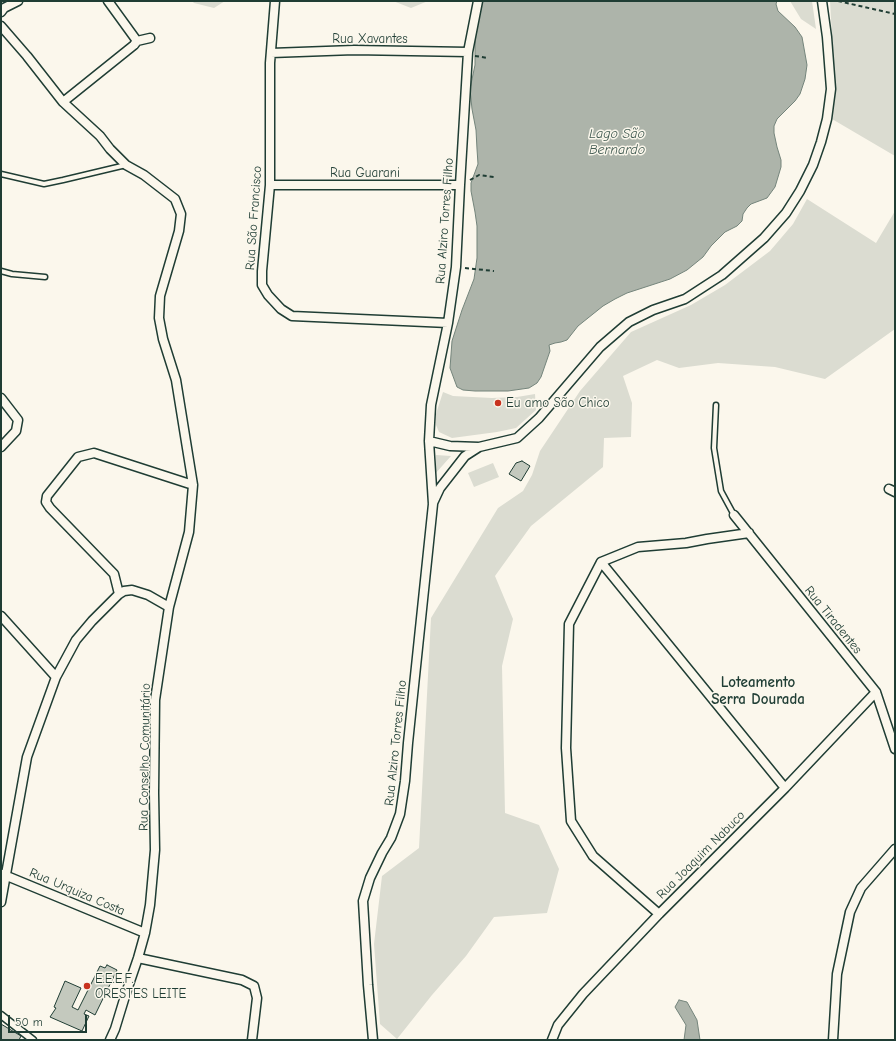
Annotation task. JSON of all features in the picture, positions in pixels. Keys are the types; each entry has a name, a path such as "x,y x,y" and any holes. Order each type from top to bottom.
{"street":[{"path":"1,12 4,8 18,1"},
{"path":"108,1 137,41"},
{"name":"Rua São Francisco","path":"275,1 270,64 270,185 262,285 268,295 281,308 292,316 448,323"},
{"name":"Rua Alziro Torres Filho","path":"373,1040 363,900 370,878 391,838 400,814 405,781 432,504 429,441 430,405 448,323 456,267 468,52 478,1"},
{"path":"429,441 450,446 479,447 517,438 539,418 600,347 629,322 653,310 685,299 722,275 764,238 786,213 800,191 813,165 827,119 831,89 827,37 822,1"},
{"name":"Rua Conselho Comunitário","path":"1,26 27,56 62,102 100,136 110,149 126,165 144,175 175,199 181,214 179,231 160,296 159,318 163,340 176,380 193,485 189,532 169,607 155,700 155,850 150,905 145,933 138,958 110,1040"},
{"path":"62,102 134,45 137,41 150,38"},
{"name":"Rua Xavantes","path":"271,53 354,50 468,52"},
{"name":"Rua Guarani","path":"270,185 460,185"},
{"path":"1,398 18,420 16,431 1,447"},
{"path":"432,504 440,488 465,456 479,447"},
{"path":"118,594 114,574 50,508 46,502 47,496 78,457 94,453 193,485"},
{"name":"Rua Tiradentes","path":"734,515 876,692 895,749"},
{"path":"659,914 593,856 571,821 566,748 569,624 601,562 638,546 686,543 749,533"},
{"path":"601,562 785,788"},
{"path":"1,902 3,874 26,757 56,677 76,640 118,594 124,591 132,590 148,595 169,607"},
{"path":"1,616 56,677"},
{"name":"Rua Joaquim Nabuco","path":"552,1040 558,1025 583,994 659,914 785,788 876,692"},
{"path":"833,1040 837,974 850,912 861,888 895,850"},
{"name":"Rua Urquiza Costa","path":"3,874 145,933"},
{"path":"138,958 242,980 254,986 257,998 252,1040"},
{"path":"1,1015 33,1040"}],"lane":[{"path":"1,174 44,184 126,165"},
{"path":"1,271 12,274 45,276"},
{"path":"716,405 714,448 721,491 734,515"}],"path":[{"path":"838,1 895,14"},
{"path":"460,185 479,175 494,177"},
{"path":"456,267 494,271"}],"shaded area":[{"path":"192,1 225,1 214,8 194,3"},
{"path":"393,1 428,1 411,8"},
{"path":"790,1 812,1 816,29 801,19"},
{"path":"830,1 895,1 895,156 832,119 835,89"},
{"path":"807,199 876,243 895,211 895,329 825,379 775,367 718,363 679,368 657,360 623,376 632,403 631,437 604,438 603,467 531,526 495,576 513,619 502,666 505,813 539,825 559,869 547,913 494,917 466,956 432,995 397,1039 380,1024 374,944 382,876 419,848 431,618 498,508 523,491 532,475 540,451 580,391 631,332 691,305 725,285 770,251 793,224"},
{"path":"443,392 453,396 492,398 517,397 535,394 536,410 516,428 452,438 439,432 436,425 436,414"},
{"path":"436,455 451,456 435,474"},
{"path":"493,463 499,477 474,487 468,473"}],"water":[{"name":"Lago São Bernardo","path":"480,1 777,1 776,4 778,11 795,27 802,37 807,65 805,79 800,94 777,119 774,126 781,167 775,187 767,198 751,204 743,214 742,221 737,226 725,232 711,246 703,257 687,270 670,279 627,293 615,299 603,306 578,326 567,340 549,345 550,351 541,377 537,383 529,388 508,391 463,390 457,387 450,368 452,341 474,279 477,258 477,226 471,183 478,164 476,130 470,89 475,65 475,33"},
{"path":"679,1000 687,1002 697,1020 700,1040 684,1040 686,1025 675,1007"}],"building":[{"path":"522,461 530,466 521,481 509,474 516,463"},
{"path":"107,965 117,970 95,1015 86,1010 84,1014 89,1016 82,1031 50,1017 56,1008 54,1007 65,981 81,988 72,1007 78,1010 100,966 105,968"},
{"path":"1,1024 21,1036 19,1040 1,1040"}],"place":[{"name":"Eu amo São Chico","path":"498,403"},
{"name":"E.E.E.F. ORESTES LEITE","path":"87,986"}],"district":[{"name":"Loteamento Serra Dourada","path":"758,692"}]}
